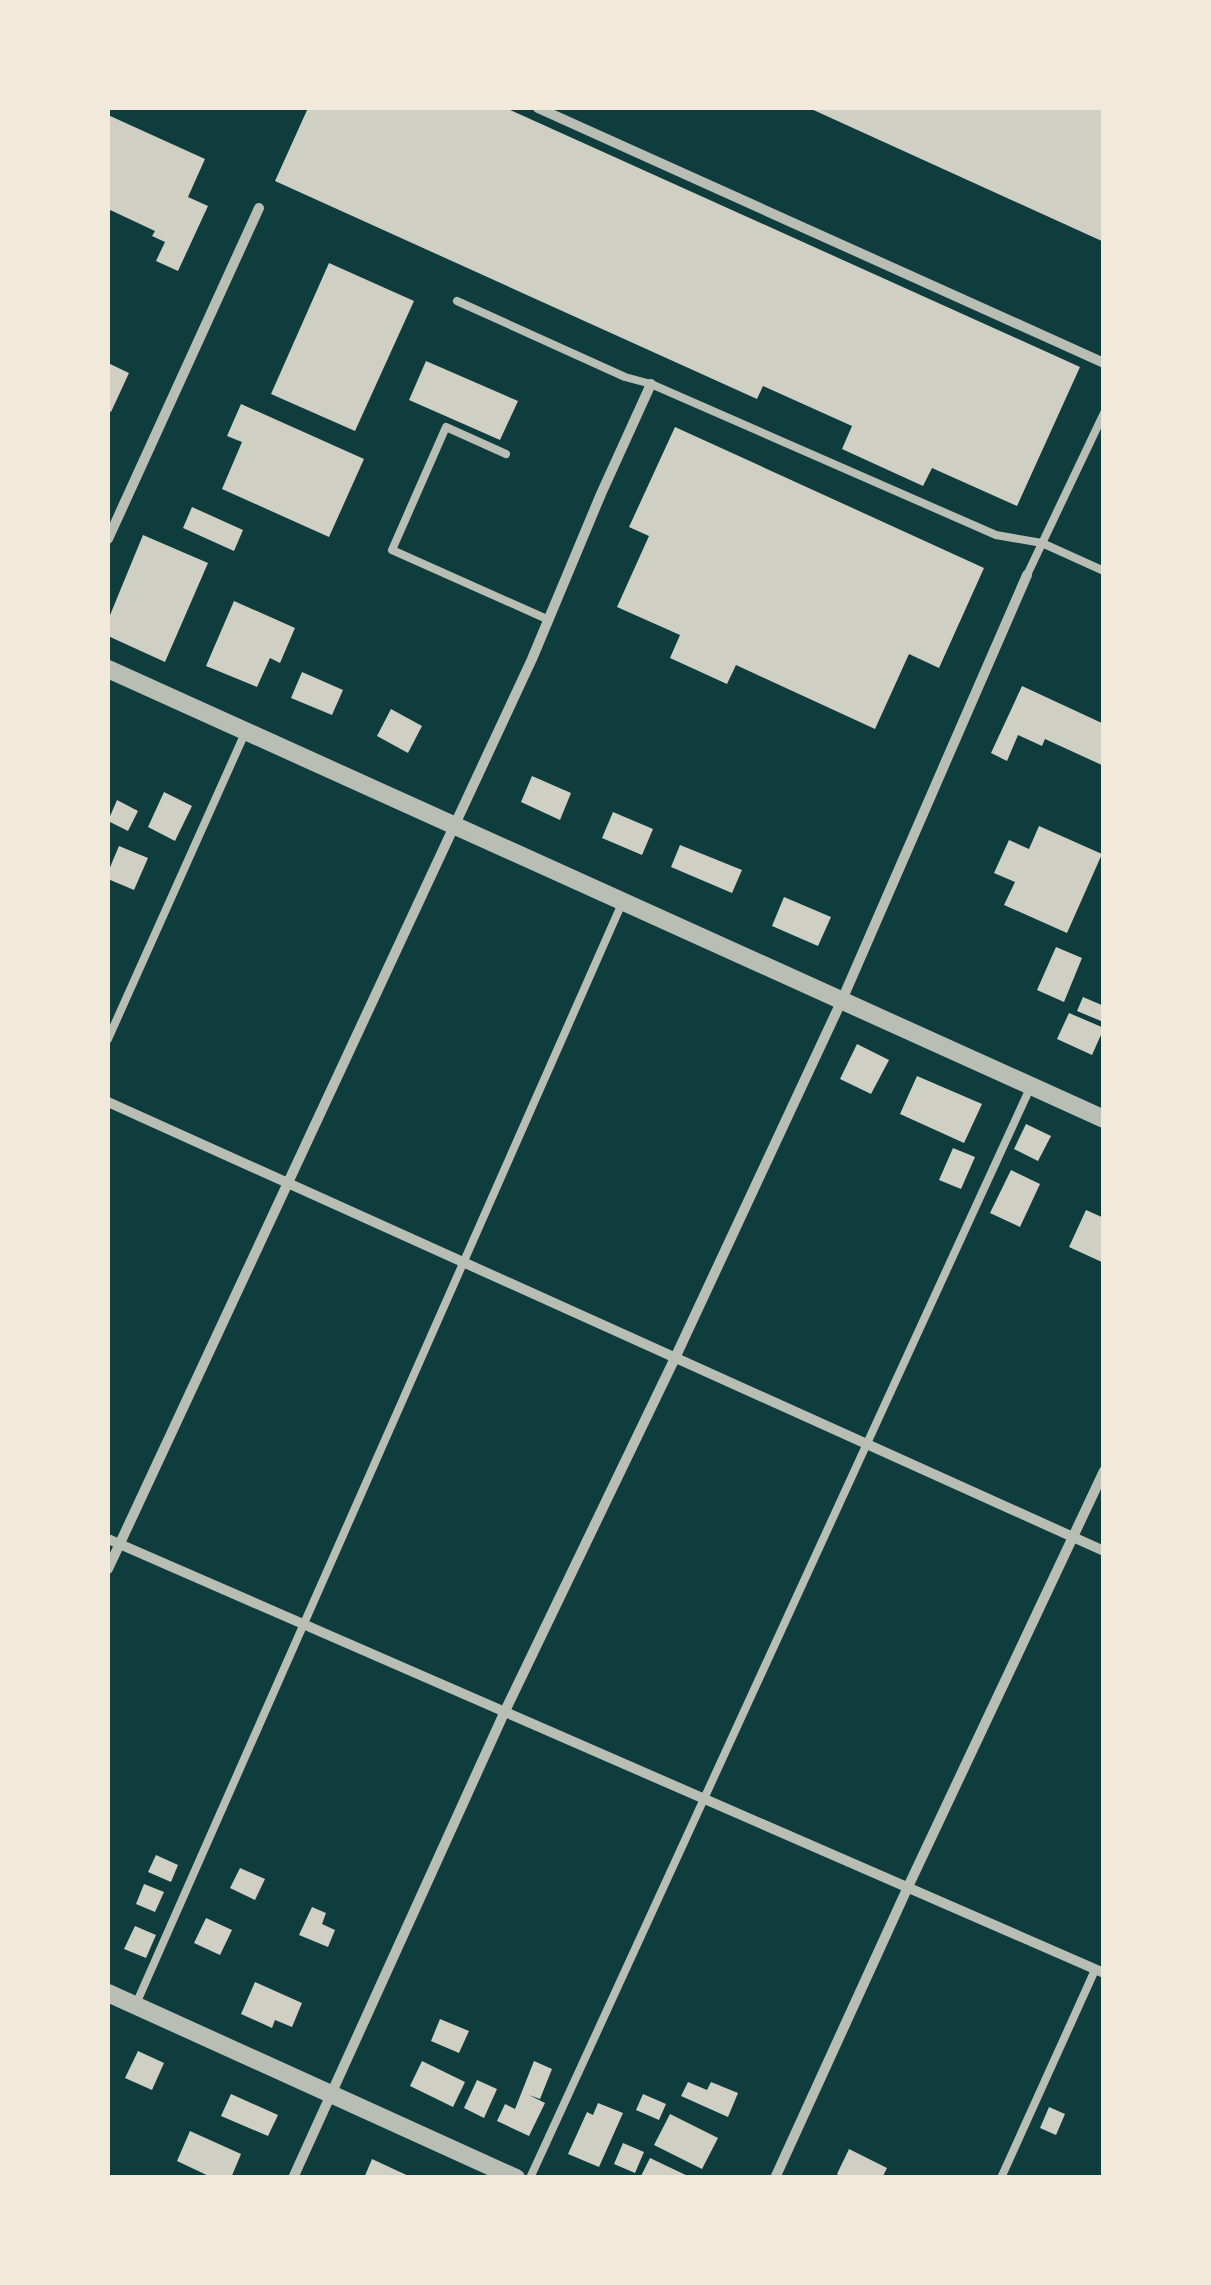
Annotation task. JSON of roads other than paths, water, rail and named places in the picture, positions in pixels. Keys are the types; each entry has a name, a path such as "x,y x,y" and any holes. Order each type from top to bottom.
{"street":[{"path":"538,108 1104,363"},
{"path":"108,539 258,208"},
{"path":"108,1569 113,1542 288,1183 548,620 651,384"},
{"path":"293,2178 504,1711 842,1000 1027,575"},
{"path":"108,668 1104,1119"},
{"path":"108,1102 1104,1551"},
{"path":"775,2178 1104,1470"},
{"path":"113,1542 1099,1971"},
{"path":"108,1993 516,2178"}],"lane":[{"path":"457,301 996,535 1042,543 1104,572"},
{"path":"1027,575 1104,413"},
{"path":"506,454 446,427 392,550 548,620"},
{"path":"108,1039 246,731"},
{"path":"135,2005 623,902"},
{"path":"530,2178 1032,1086"},
{"path":"1001,2178 1099,1971"}]}
